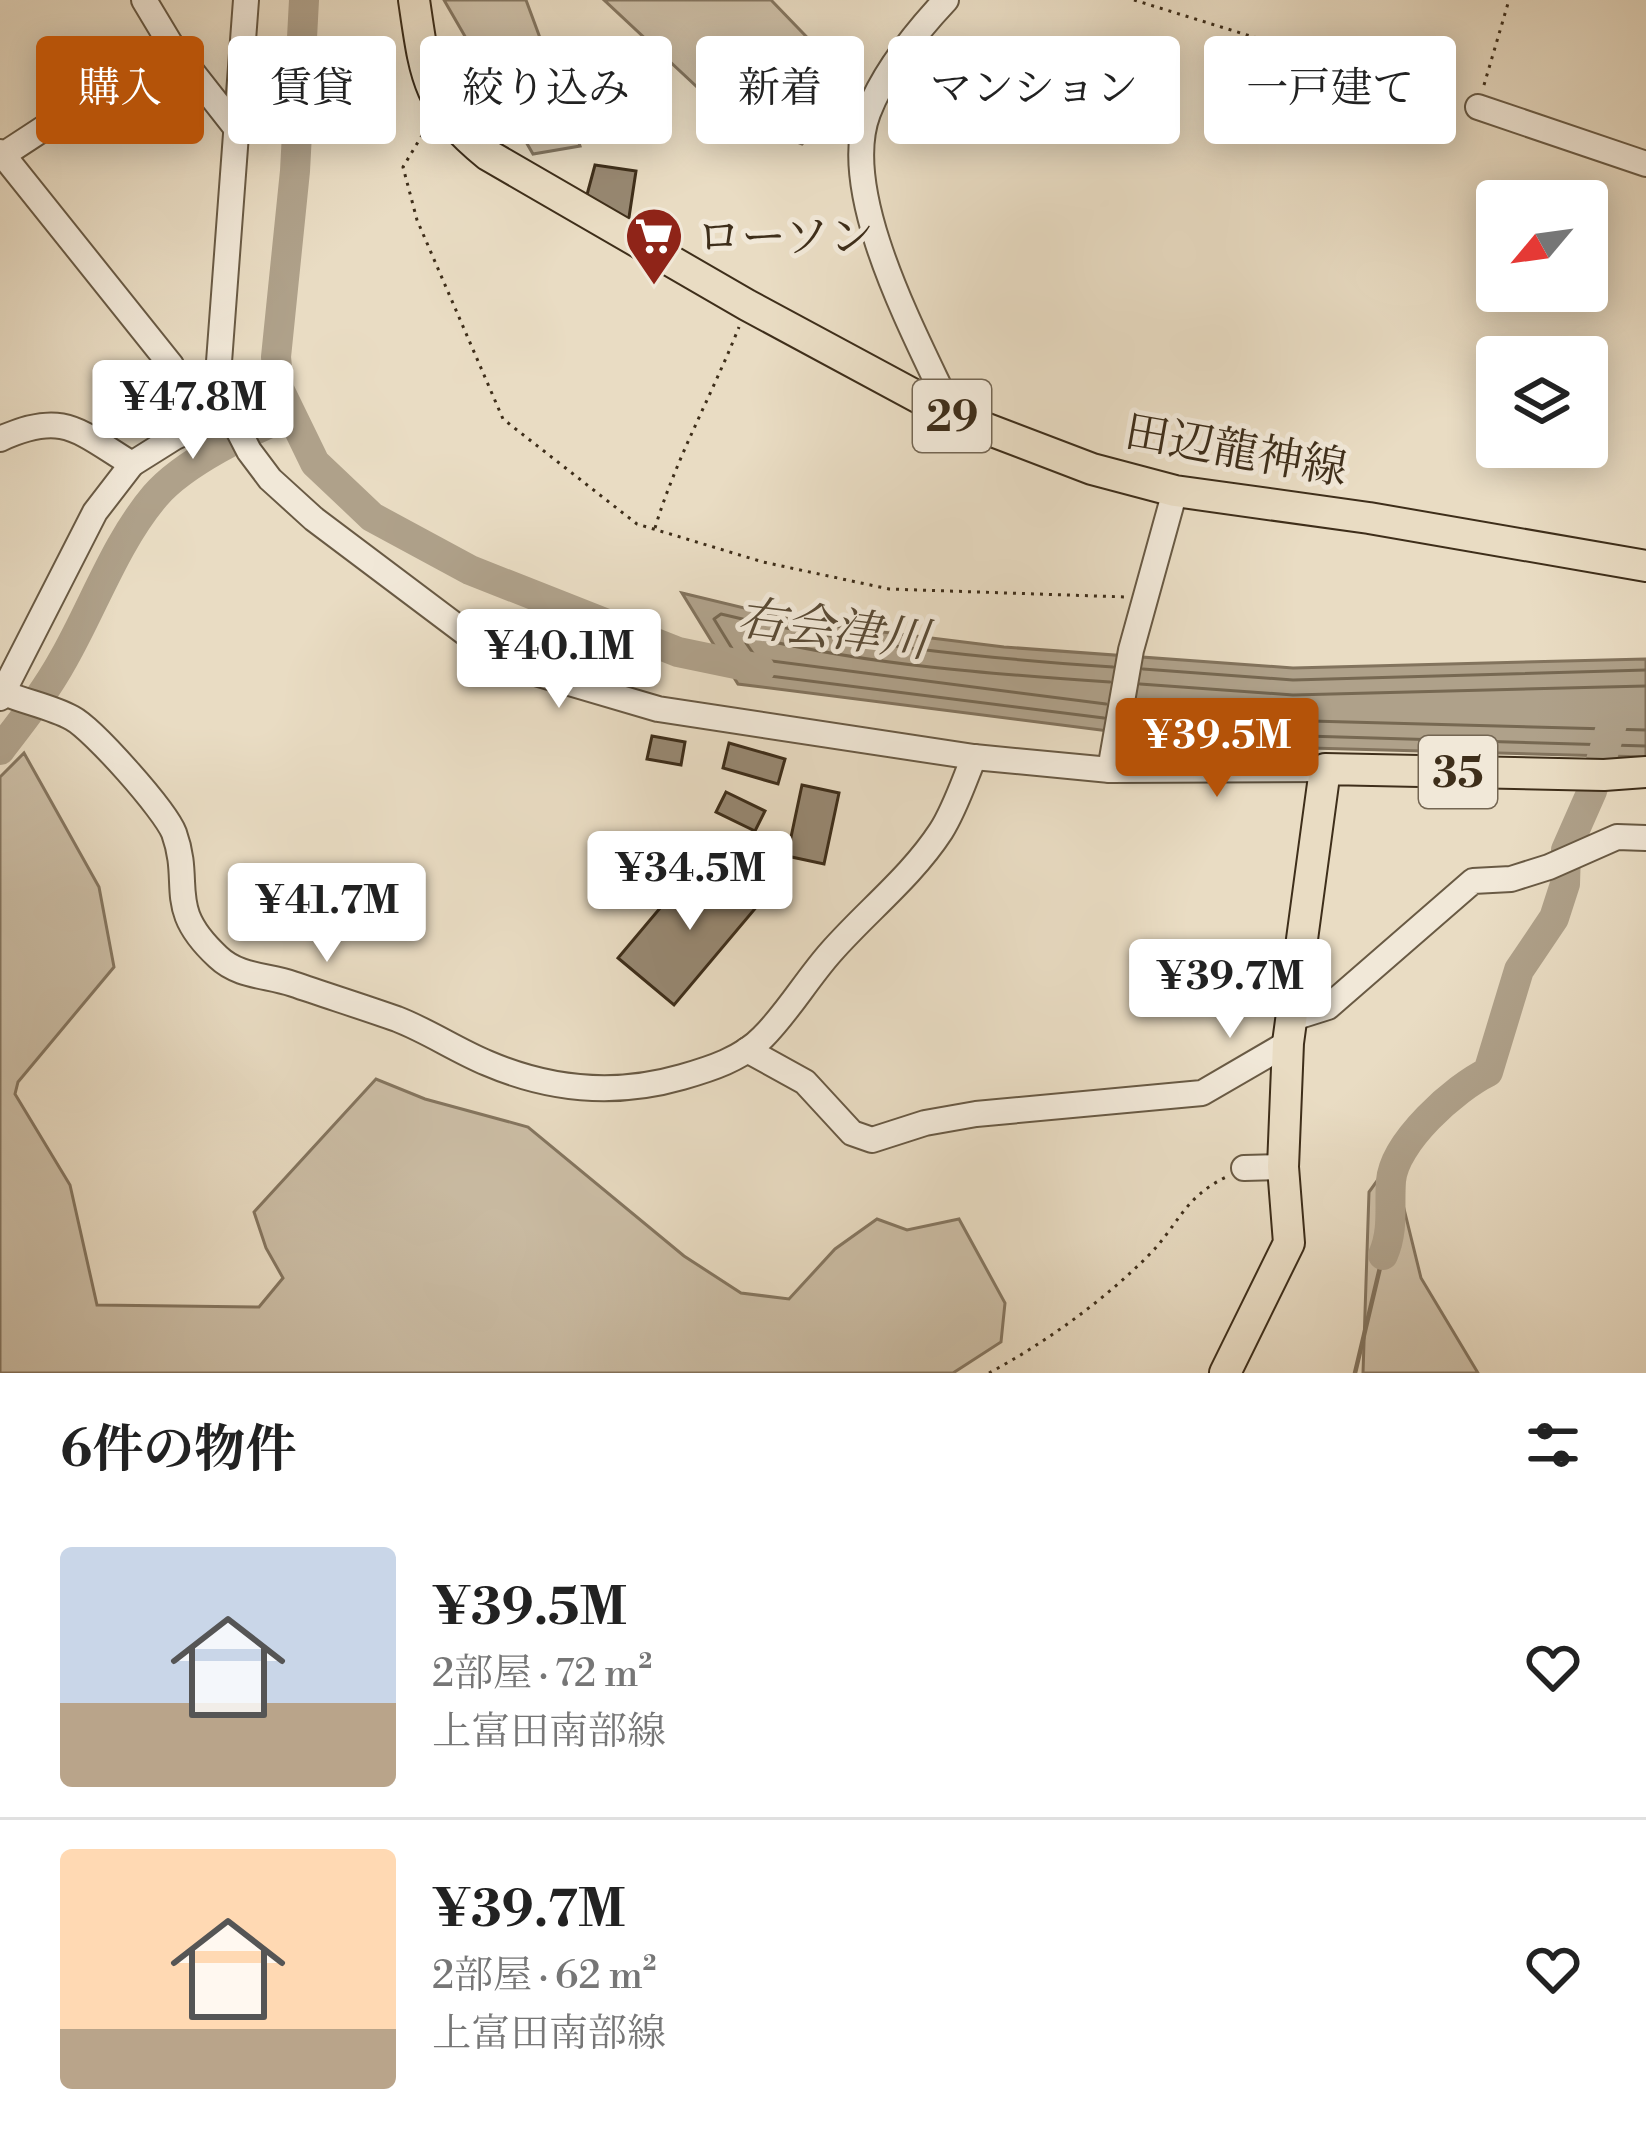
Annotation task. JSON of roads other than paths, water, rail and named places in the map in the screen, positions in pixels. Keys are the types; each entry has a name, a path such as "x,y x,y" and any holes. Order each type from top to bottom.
{"main road":[{"name":"田辺龍神線","path":"414,0 427,82 461,134 521,176 953,416 1092,469 1175,491 1370,518 1646,566"},
{"name":"35","path":"1324,769 1646,772"},
{"path":"1225,1373 1289,1244 1283,1167 1289,1031 1324,769"}],"street":[{"path":"144,0 165,36"},
{"path":"243,36 246,0"},
{"path":"946,0 906,46 886,80 867,115 863,148 866,196 881,257 953,416"},
{"path":"204,88 228,118"},
{"path":"1478,107 1646,164"},
{"path":"36,132 2,154 170,365 200,425"},
{"path":"236,144 219,362 231,416 249,451 270,479 314,519 508,665 658,709 974,757 1112,758 1324,769"},
{"path":"231,416 200,425 132,464 95,512 2,695 74,718 158,806 178,848 184,911 200,940 224,963 243,973 290,983 400,1020 489,1064 552,1084 616,1090 700,1072 764,1037 812,973 873,905 905,878 943,828 974,757"},
{"path":"0,439 50,422 75,430 132,464"},
{"path":"1112,758 1131,650 1175,491"},
{"path":"747,1050 805,1082 852,1133 872,1140 976,1114 1202,1093 1328,1007 1473,881 1511,879 1617,837 1646,838"},
{"path":"1244,1168 1283,1167"}],"water":[{"path":"682,593 802,622 1004,647 1293,668 1646,659 1646,757 1272,747 1156,737 738,684"}],"waterway":[{"name":"右会津川","path":"304,0 295,171 276,357 279,389 315,463 372,517 470,570 678,652 760,669"},
{"path":"0,750 57,670 117,553 155,496 199,460 290,415"},
{"path":"1383,1255 1390,1227 1391,1181 1403,1150 1428,1118 1488,1072 1519,970 1554,918 1565,884 1566,850 1592,791 1614,717"},
{"path":"1355,1373 1383,1255"}],"place":[{"name":"ローソン","path":"654,287"}]}
